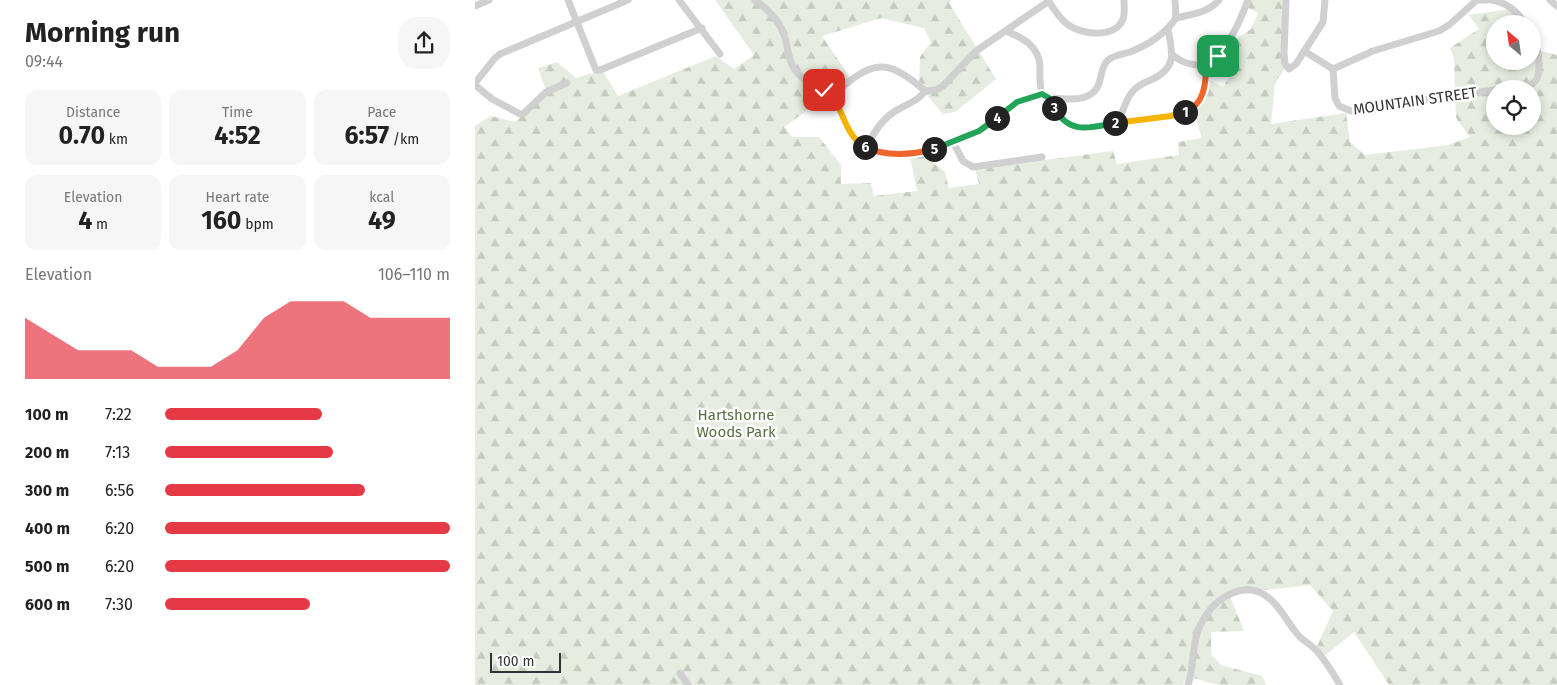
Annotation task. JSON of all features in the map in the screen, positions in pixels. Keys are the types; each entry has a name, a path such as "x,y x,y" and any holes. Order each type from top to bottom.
{"street":[{"path":"475,6 489,0"},
{"path":"568,0 596,70 601,70 702,28"},
{"path":"567,83 546,92 523,114 492,99 475,84 491,62 500,54 628,0"},
{"path":"679,0 720,54"},
{"path":"755,0 769,10 777,20 796,71 806,81 832,96 839,107 851,136 856,142 866,148 882,153 916,153 953,142 986,127 1017,102 1048,97 1073,98 1090,95 1099,85 1103,67 1107,61 1143,46 1167,29 1176,18 1202,12 1219,0"},
{"path":"866,148 875,130 885,118 898,109 914,102 925,91 936,90 943,86 975,51 1048,1 1062,20 1070,26 1082,31 1104,32 1119,25 1124,14 1124,0"},
{"path":"1175,0 1176,18"},
{"path":"1173,55 1186,63 1206,66 1223,49 1247,0"},
{"path":"1286,0 1284,60 1289,69 1299,59 1323,22 1325,0"},
{"path":"1304,51 1333,72 1373,51 1439,31 1477,0 1503,2 1510,6 1518,15"},
{"path":"1550,0 1557,6"},
{"path":"1118,123 1134,90 1163,74 1168,68 1173,55 1167,29"},
{"path":"1006,31 1028,42 1037,54 1040,65 1039,85 1061,118 1073,126 1090,128 1171,116 1185,112 1195,107 1203,90 1206,66"},
{"path":"832,96 858,74 865,70 878,68 887,68 903,73 925,91"},
{"name":"MOUNTAIN STREET","path":"1333,72 1335,98 1339,106 1351,111 1365,111 1429,99 1486,91"},
{"path":"953,142 963,161 973,167 1042,157"},
{"path":"1188,685 1201,622 1219,600 1234,592 1248,589 1264,594 1280,610 1298,635 1315,650 1340,685"},
{"path":"680,672 688,685"}],"green space":[{"name":"Hartshorne Woods Park","path":"715,0 951,0 949,3 996,79 955,112 943,114 919,86 920,57 931,42 924,28 881,18 822,36 851,79 784,127 792,137 819,137 841,165 841,184 871,183 874,196 917,191 910,156 922,153 945,172 949,188 979,184 975,169 1113,151 1117,164 1179,155 1178,142 1202,138 1193,109 1204,77 1223,87 1236,66 1232,41 1251,29 1258,13 1245,6 1247,0 1285,0 1285,68 1275,83 1271,124 1346,113 1350,142 1365,155 1448,145 1470,137 1456,118 1454,59 1450,48 1479,29 1469,15 1510,9 1515,15 1486,15 1486,70 1541,70 1541,51 1557,55 1557,685 1389,685 1354,632 1322,658 1315,651 1333,611 1310,585 1229,594 1244,631 1211,632 1211,654 1221,665 1262,676 1266,685 1218,685 1187,676 1183,685 475,685 475,126 491,116 515,122 547,93 538,68 557,62 576,78 602,70 618,96 716,56 734,69 754,55"}],"route":[{"path":"824,90 837,103 846,127 856,142 875,152 916,153 949,144 979,131 1010,106 1025,98 1042,94 1049,98 1063,120 1069,125 1079,128 1134,122 1185,112 1195,107 1201,98 1206,78 1206,66 1218,56"}]}
